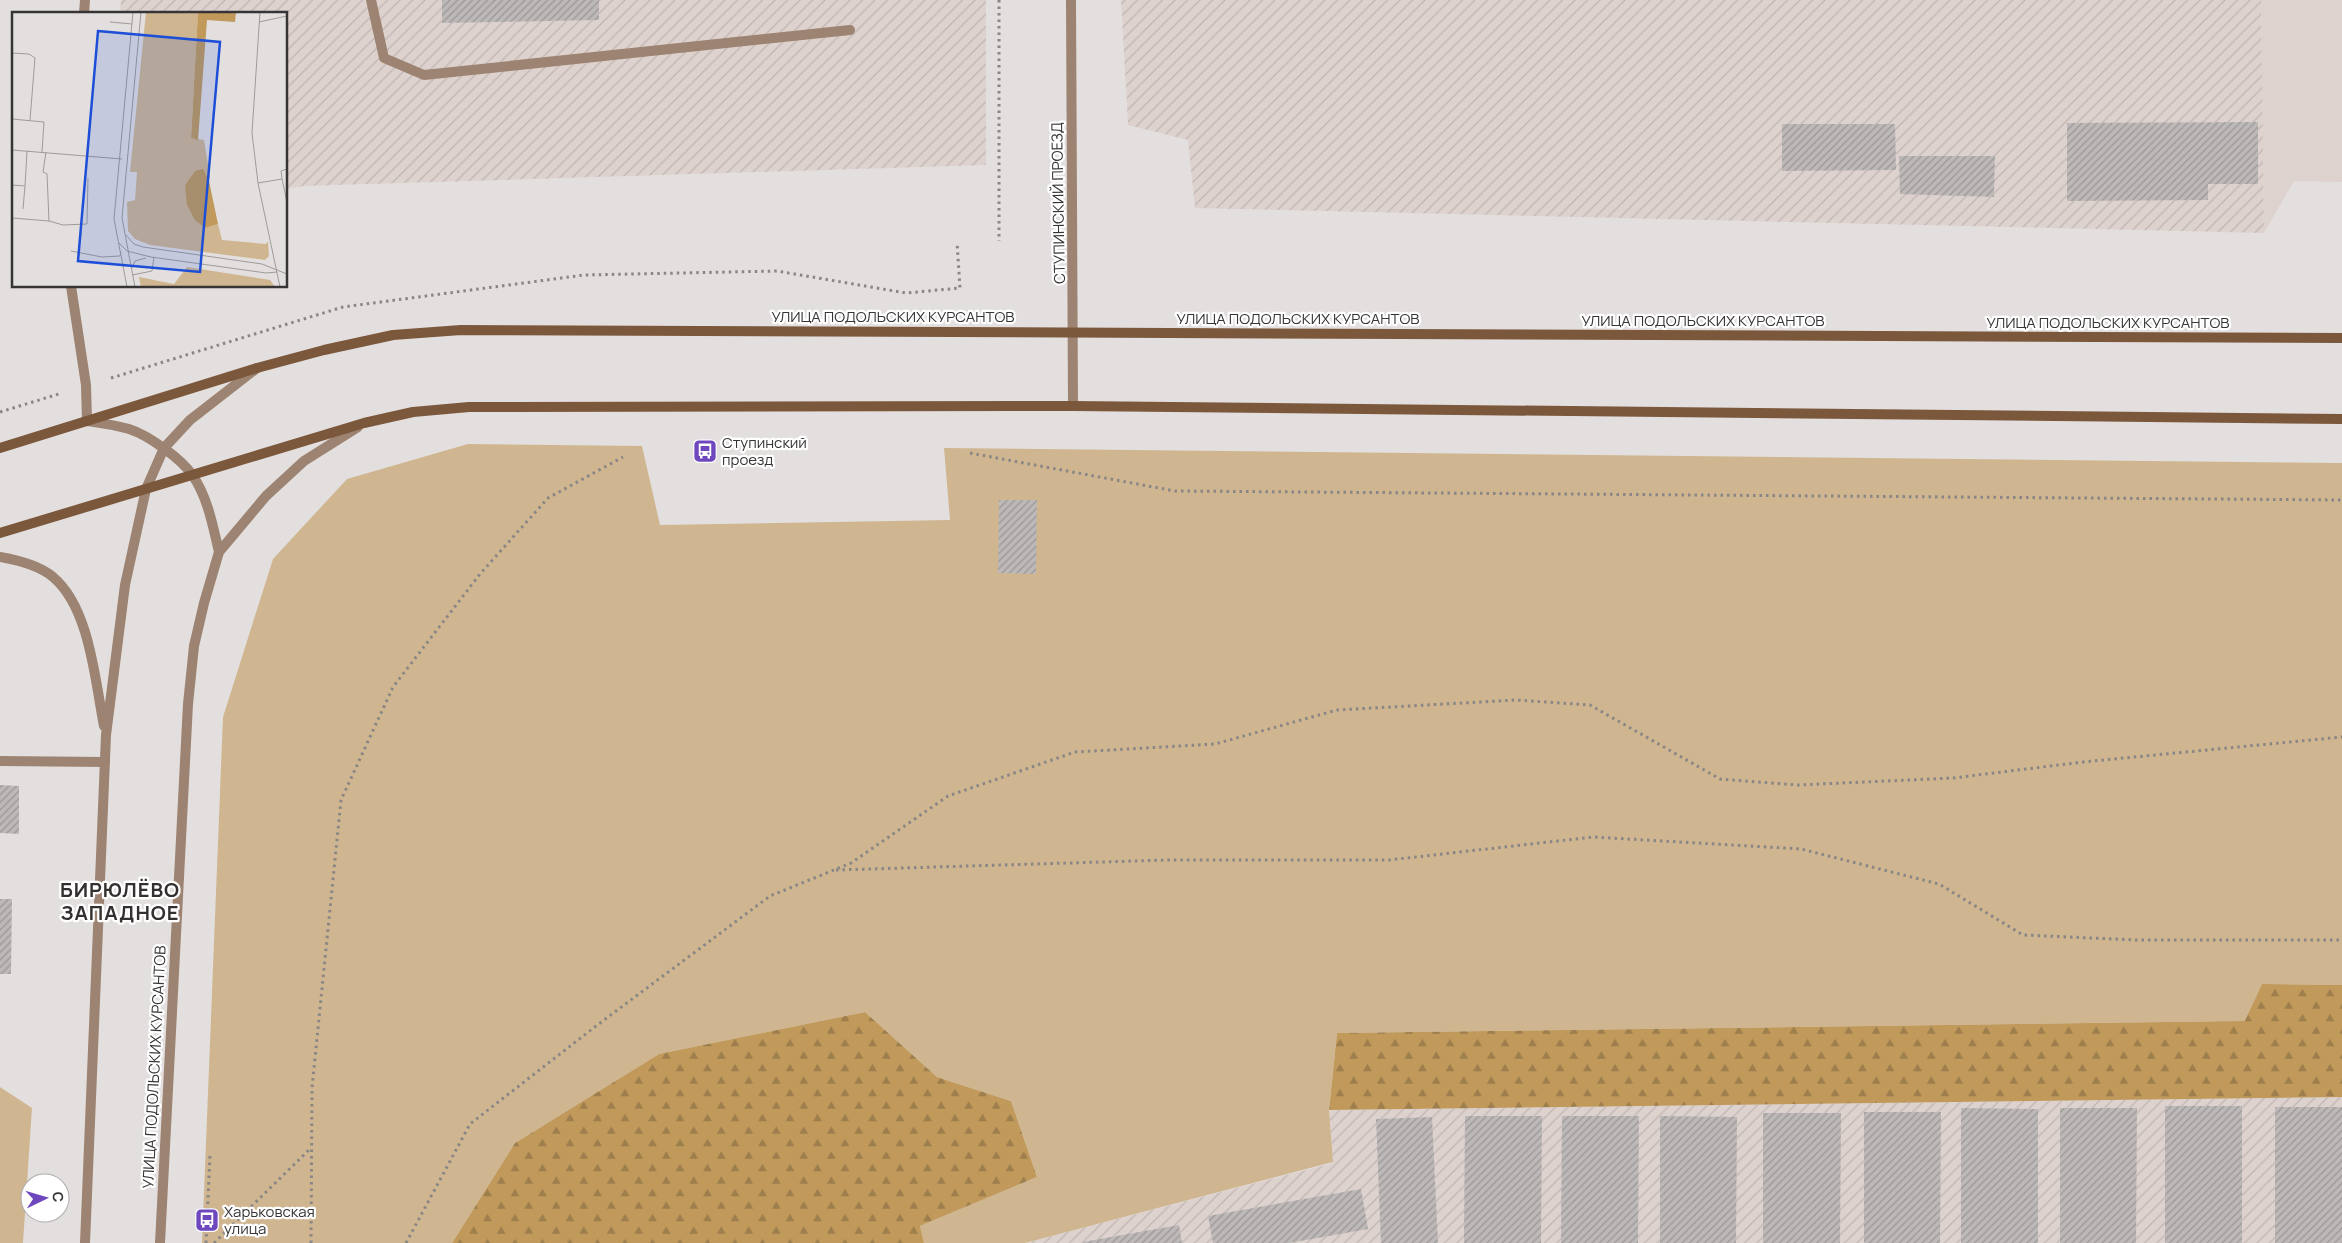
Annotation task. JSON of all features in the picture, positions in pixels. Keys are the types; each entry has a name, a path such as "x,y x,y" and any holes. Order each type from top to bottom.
{"main road":[{"name":"УЛИЦА ПОДОЛЬСКИХ КУРСАНТОВ","path":"0,448 257,368 324,350 393,335 461,330 2342,338"},
{"name":"УЛИЦА ПОДОЛЬСКИХ КУРСАНТОВ","path":"0,533 364,423 413,412 469,407 1073,406 2342,419"}],"street":[{"path":"371,0 384,58 424,75 850,30"},
{"name":"СТУПИНСКИЙ ПРОЕЗД","path":"1071,0 1073,406"},
{"path":"71,288 86,385 88,421 130,430 164,448 193,476 209,511 219,552"},
{"name":"УЛИЦА ПОДОЛЬСКИХ КУРСАНТОВ","path":"85,1243 106,734 125,585 146,489 164,448 190,420 257,368"},
{"name":"УЛИЦА ПОДОЛЬСКИХ КУРСАНТОВ","path":"160,1243 188,704 194,646 204,603 219,552 266,496 304,461 364,423"},
{"path":"0,557 18,560 52,576 72,598 84,627 106,734"},
{"path":"0,761 105,762"}],"path":[{"path":"999,0 999,241"},
{"path":"957,242 960,288"},
{"path":"970,454 1175,491 2342,500"},
{"path":"311,1243 312,1088 341,800 393,688 480,574 548,498 623,457"},
{"path":"406,1243 470,1124 604,1020 770,896 851,863 948,796 1075,752 1215,744 1337,710 1516,700 1590,705 1720,779 1798,785 1953,778 2083,762 2342,738"},
{"path":"834,870 1168,860 1389,860 1593,837 1801,849 1939,884 2023,935 2137,940 2342,940"},
{"path":"214,1243 311,1148"},
{"path":"206,1243 210,1154"}],"shaded area":[{"path":"121,0 986,0 986,165 303,186 288,189 288,12 120,12"},
{"path":"1121,0 2261,0 2264,233 1195,208 1188,140 1128,125"},
{"path":"2261,0 2342,0 2342,182 2294,181 2264,233"},
{"path":"468,444 642,446 660,525 950,520 944,448 2342,463 2342,985 2262,984 2246,1021 1337,1033 1329,1110 1333,1162 1025,1243 924,1243 920,1226 1037,1177 1011,1101 937,1077 865,1012 659,1054 515,1143 452,1243 202,1243 223,717 273,559 347,479"},
{"path":"0,1087 32,1108 28,1173 20,1173 20,1223 24,1223 23,1243 0,1243"},
{"path":"2342,1097 2342,1243 1025,1243 1333,1163 1329,1110"}],"green space":[{"path":"2262,984 2342,985 2342,1097 1329,1110 1337,1033 2245,1021"},
{"path":"865,1012 937,1077 1011,1101 1037,1177 920,1226 924,1243 452,1243 515,1143 659,1054"}],"building":[{"path":"442,0 599,0 599,20 442,23"},
{"path":"2258,122 2258,184 2208,184 2208,200 2067,201 2067,123"},
{"path":"1782,124 1895,124 1896,170 1782,171"},
{"path":"1899,156 1995,156 1994,197 1900,194"},
{"path":"999,500 1037,500 1036,574 998,573"},
{"path":"0,785 19,786 19,834 0,833"},
{"path":"0,899 12,899 11,974 0,974"},
{"path":"2165,1106 2242,1106 2242,1243 2165,1243"},
{"path":"2275,1107 2342,1107 2342,1243 2275,1243"},
{"path":"1961,1108 2038,1109 2038,1243 1961,1243"},
{"path":"2060,1108 2137,1108 2136,1243 2060,1243"},
{"path":"1864,1112 1941,1112 1940,1243 1864,1243"},
{"path":"1763,1113 1841,1113 1840,1243 1763,1243"},
{"path":"1465,1116 1542,1116 1541,1243 1464,1243"},
{"path":"1562,1116 1639,1116 1638,1243 1561,1243"},
{"path":"1660,1116 1737,1117 1736,1243 1660,1243"},
{"path":"1432,1117 1438,1243 1381,1243 1376,1119"},
{"path":"1361,1189 1368,1229 1289,1243 1213,1243 1208,1216"},
{"path":"1179,1225 1182,1243 1083,1243 1083,1242"}],"place":[{"name":"Ступинский проезд","path":"705,451"},
{"name":"Харьковская улица","path":"207,1220"}],"district":[{"name":"БИРЮЛЁВО ЗАПАДНОЕ","path":"120,900"}]}
